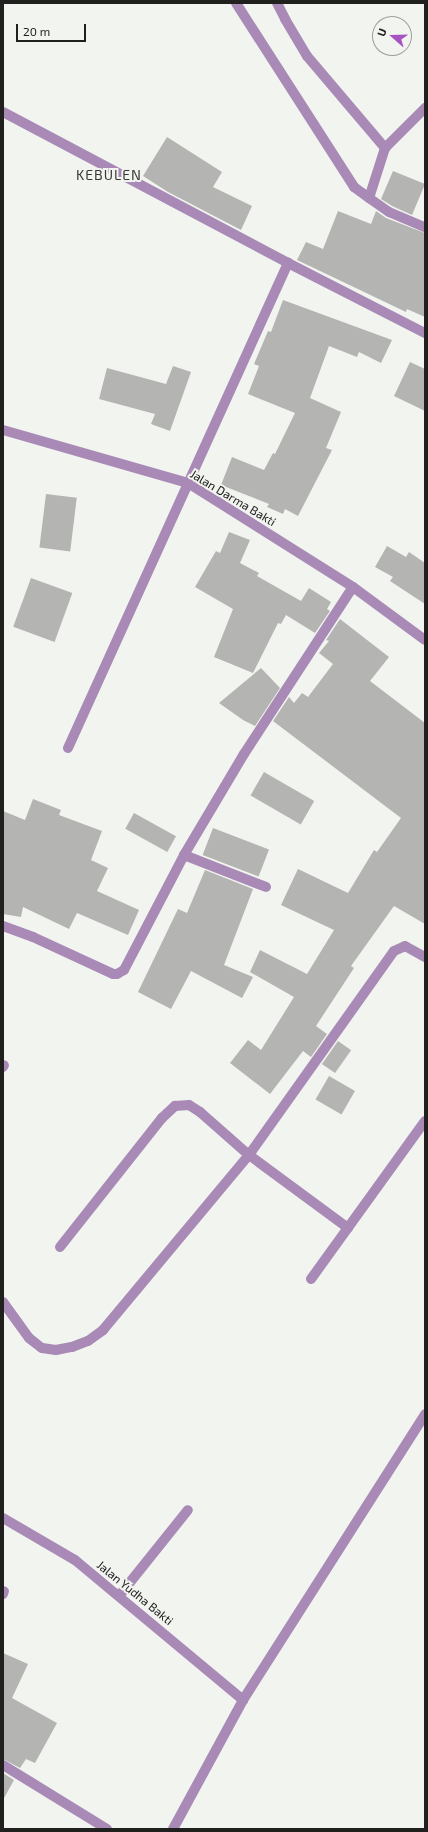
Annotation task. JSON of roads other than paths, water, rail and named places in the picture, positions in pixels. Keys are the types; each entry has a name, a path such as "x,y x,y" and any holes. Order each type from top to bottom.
{"street":[{"path":"236,3 354,187 388,212 425,227"},
{"path":"277,3 307,56 386,148"},
{"path":"370,198 386,148 425,108"},
{"path":"3,112 288,263 425,333"},
{"path":"68,748 288,263"},
{"name":"Jalan Darma Bakti","path":"3,430 188,484 353,587 425,640"},
{"path":"3,926 117,974 127,965 184,855 244,754 353,587"},
{"path":"184,855 266,887"},
{"path":"3,1302 29,1338 42,1348 56,1350 88,1341 103,1330 248,1155 394,951 405,946 425,957"},
{"path":"60,1248 162,1118 175,1106 189,1105 200,1112 248,1155 348,1228"},
{"path":"311,1278 425,1121"},
{"path":"173,1829 243,1700 425,1414"},
{"path":"119,1596 188,1510"},
{"name":"Jalan Yudha Bakti","path":"3,1518 75,1560 243,1700"},
{"path":"3,1765 107,1829"}],"district":[{"name":"KEBULEN","path":"109,175"}]}
